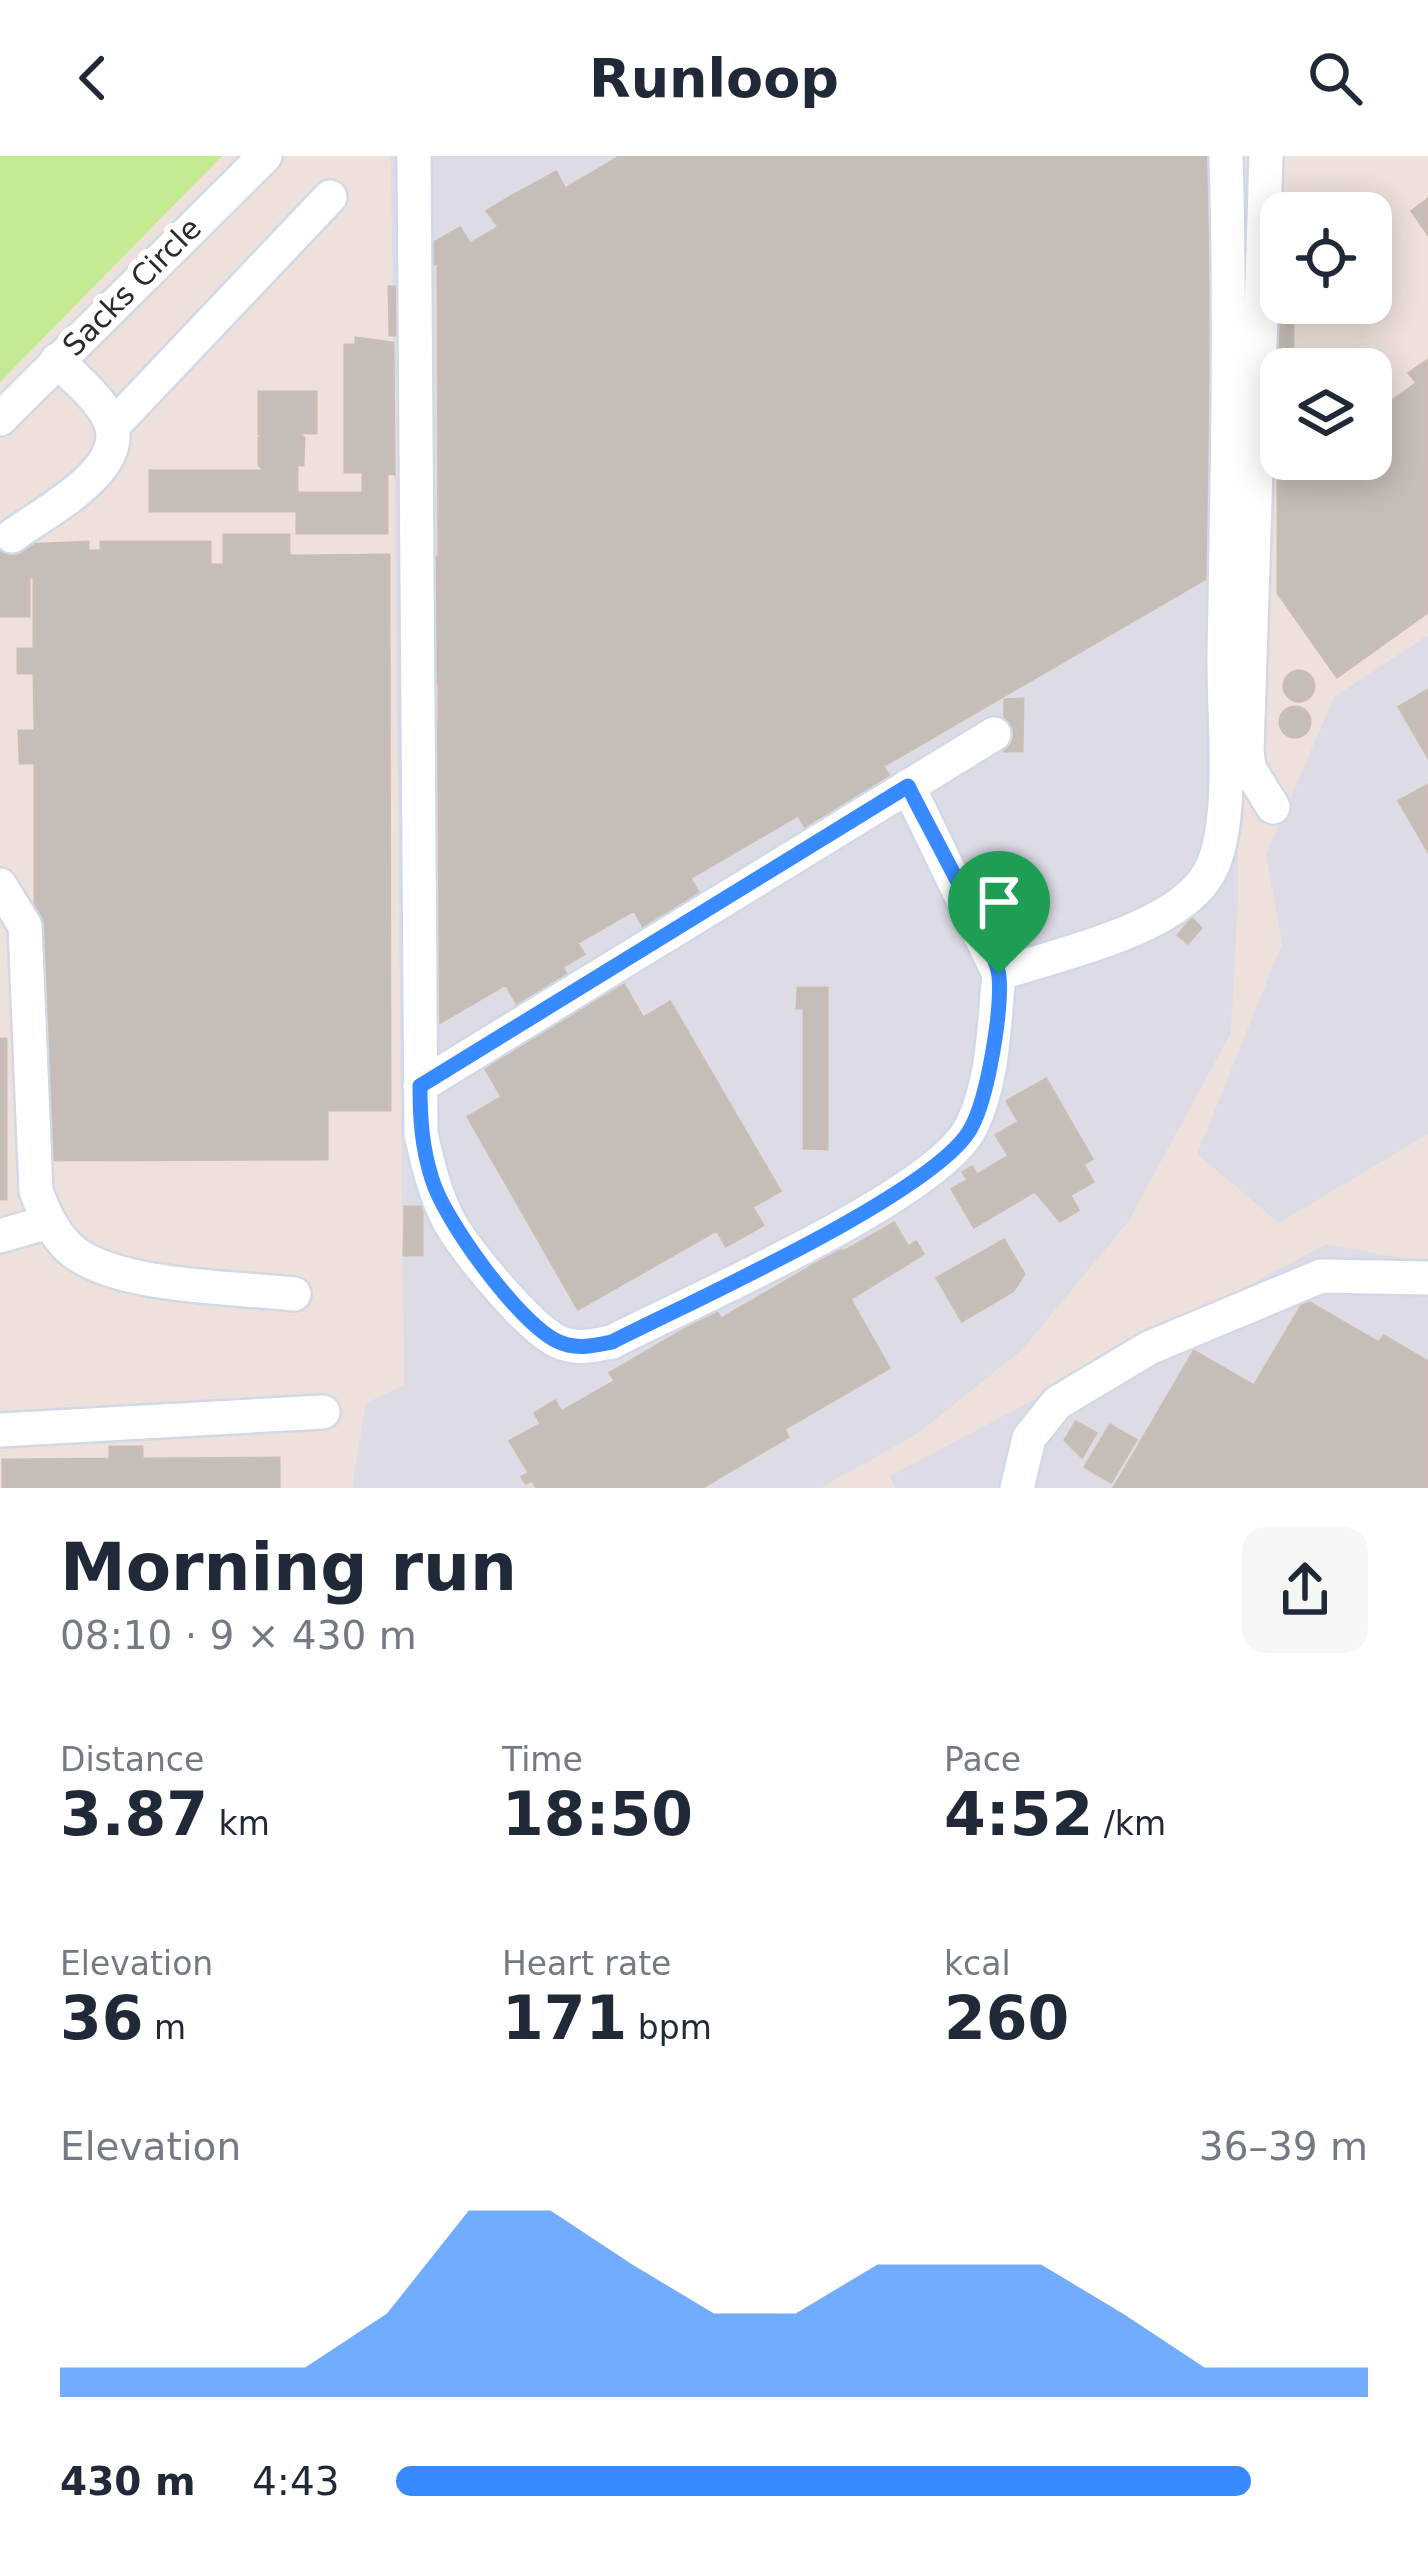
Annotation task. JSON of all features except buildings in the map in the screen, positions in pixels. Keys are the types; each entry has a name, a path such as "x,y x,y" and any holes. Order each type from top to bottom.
{"lane":[{"name":"Sacks Circle","path":"0,419 265,156"},
{"path":"413,156 420,539 421,1134 433,1183 452,1226 535,1324 557,1342 586,1348 612,1342 838,1226 941,1160 970,1131 985,1090 999,974 908,786"},
{"path":"999,974 1163,915 1208,876 1221,846 1232,364 1226,156"},
{"path":"1266,156 1247,751 1249,768 1274,807"},
{"path":"112,427 329,196"},
{"path":"12,536 98,471 112,453 112,427 99,404 57,360"},
{"path":"420,1086 994,734"},
{"path":"0,885 25,926 36,1191 48,1222 70,1250 111,1272 294,1294"},
{"path":"0,1236 48,1222"},
{"path":"1017,1488 1029,1438 1057,1403 1149,1348 1321,1276 1428,1278"},
{"path":"0,1430 323,1412"}],"shaded area":[{"path":"391,156 1238,156 1238,899 1231,1033 1128,1222 1022,1350 917,1434 821,1488 352,1488 366,1403 404,1385"},
{"path":"1428,635 1428,1134 1279,1223 1197,1154 1282,944 1266,855 1334,697"},
{"path":"1326,1244 1428,1263 1428,1488 895,1488 890,1476"}],"green space":[{"path":"0,156 222,156 0,382"}],"route":[{"path":"908,786 999,974 985,1090 970,1131 941,1160 838,1226 612,1342 586,1348 557,1342 535,1324 452,1226 433,1183 421,1134 420,1086 908,786"}]}
